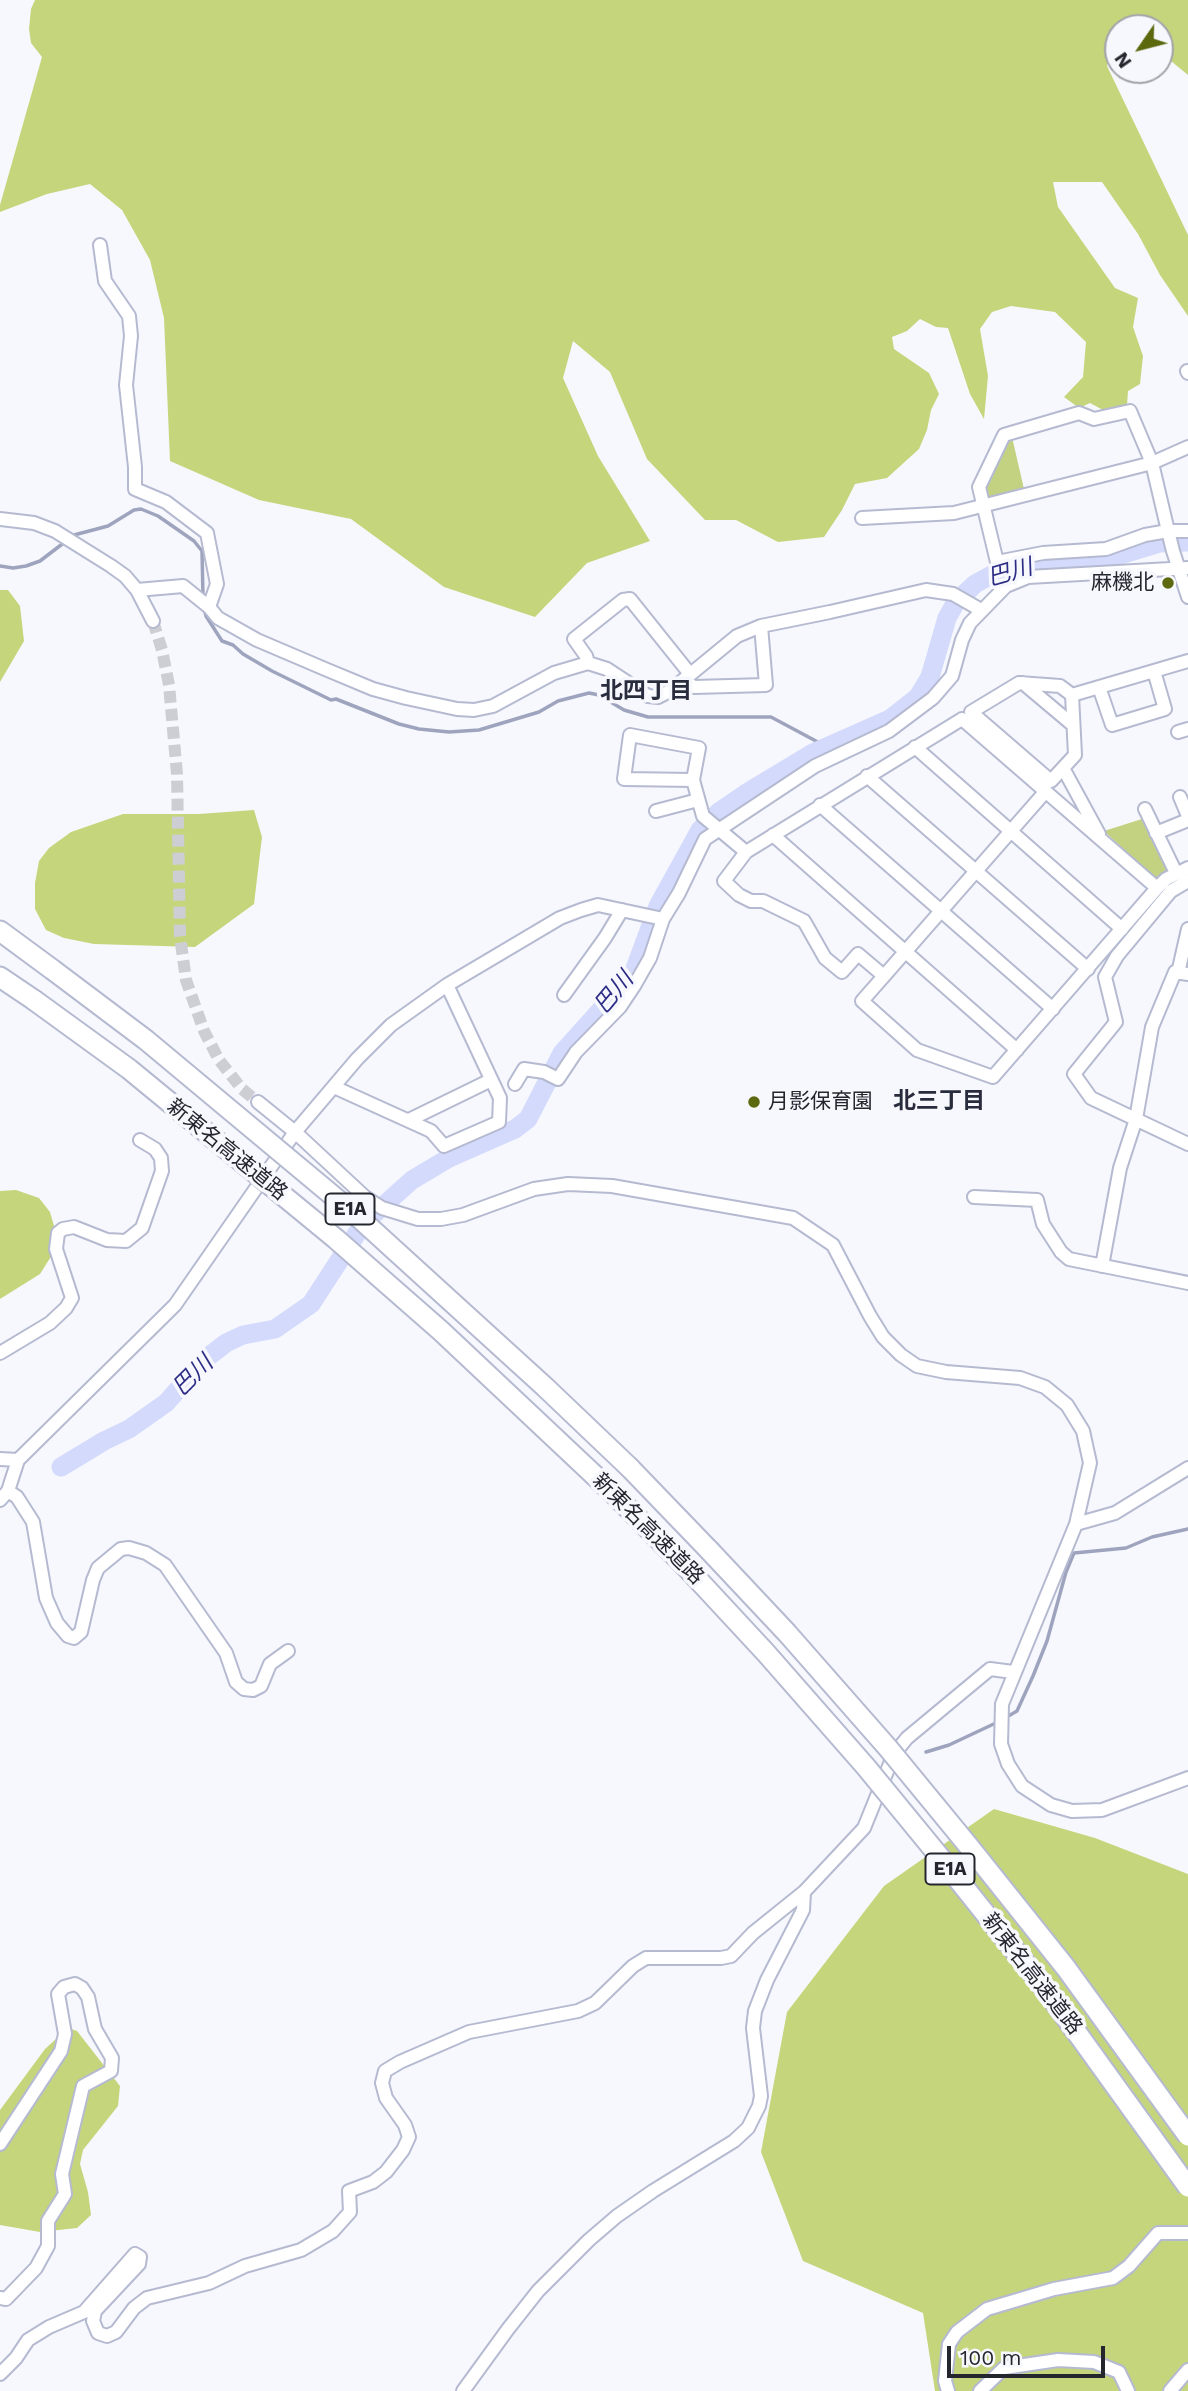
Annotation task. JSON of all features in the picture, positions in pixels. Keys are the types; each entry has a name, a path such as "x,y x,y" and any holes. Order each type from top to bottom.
{"highway":[{"name":"新東名高速道路","path":"0,931 146,1040 356,1215 630,1468 805,1654 888,1748 1066,1968 1188,2136"},
{"name":"新東名高速道路","path":"0,977 139,1078 336,1239 450,1340 610,1490 689,1570 839,1736 948,1867 1044,1987 1188,2187"}],"street":[{"path":"100,244 105,281 129,316 131,336 126,385 135,489 166,502 206,533 217,584 209,607"},
{"path":"1188,531 1168,531 1145,535 1106,549 1043,553 997,562 979,487 1004,435 1079,413 1094,419 1130,411 1152,463 1168,531 1173,551 1183,569 1188,597"},
{"path":"862,518 954,513 1152,463 1188,447"},
{"path":"0,519 34,523 55,531 125,576 137,590 153,621"},
{"path":"514,1084 524,1069 549,1074 558,1079 576,1052 620,1007 650,958 656,918 679,893 705,839 715,828 815,766 890,731 933,698 952,676 962,640 970,623 1006,586 1028,577 1183,569"},
{"path":"137,590 183,586 218,618 257,640 349,679 406,698 474,710 493,706 554,673 588,663 607,669 648,696 658,697 737,636 761,626 926,590 953,594 981,610"},
{"path":"588,663 574,639 623,600 630,599 694,687 766,685 761,626"},
{"path":"1072,695 1188,661"},
{"path":"1099,687 1112,725 1165,709 1154,671"},
{"path":"1018,683 1060,686 1072,695 1075,755 1051,781 971,712 1018,683"},
{"path":"1023,683 1073,725"},
{"path":"884,976 858,954 842,972 825,958 804,920 763,901 751,901 739,895 724,881 746,852 962,719 1157,888"},
{"path":"693,780 624,779 630,735 699,748 693,780 703,816 746,852"},
{"path":"915,747 1122,929"},
{"path":"1063,768 1102,840"},
{"path":"867,776 1088,969"},
{"path":"1046,791 862,1001 917,1050 993,1077 1157,888 1182,871 1156,833 1145,809"},
{"path":"1156,833 1188,818 1180,797"},
{"path":"656,811 698,800"},
{"path":"820,805 1053,1009"},
{"path":"773,835 1017,1050"},
{"path":"1188,881 1171,891 1105,977 1115,1022 1074,1074 1091,1098 1188,1144"},
{"path":"288,1651 270,1664 261,1686 253,1690 244,1689 236,1682 226,1653 165,1565 146,1553 129,1548 121,1549 98,1568 81,1632 74,1637 68,1636 57,1623 46,1598 33,1522 17,1497 4,1495 18,1460 175,1304 295,1132 391,1025 447,985 560,918 598,905 656,918"},
{"path":"564,995 622,910"},
{"path":"1102,1266 1120,1168 1136,1119 1152,1027 1175,972 1183,973 1188,929"},
{"path":"334,1087 431,1131 444,1146 499,1122 500,1098 447,985"},
{"path":"409,1120 491,1080"},
{"path":"258,1102 295,1132 365,1197 382,1208 418,1219 463,1215 534,1189 568,1184 611,1186 793,1218 833,1245 883,1337 917,1366 946,1372 1020,1378 1045,1387 1067,1405 1083,1431 1090,1463 1076,1524 1002,1704 1001,1744 1008,1764 1022,1786 1051,1805 1072,1811 1102,1810 1188,1777"},
{"path":"0,1353 50,1323 66,1308 72,1298 57,1249 58,1233 74,1227 107,1240 126,1241 142,1228 162,1171 161,1158 155,1149 140,1140"},
{"path":"974,1197 1037,1200 1043,1224 1061,1252 1069,1259 1188,1283"},
{"path":"0,1459 18,1460"},
{"path":"1076,1524 1115,1513 1188,1468"},
{"path":"0,2374 16,2358 28,2340 49,2327 84,2312 135,2254 140,2257 139,2264 95,2311 93,2321 98,2333 107,2336 116,2332 134,2308 147,2298 209,2283 245,2266 301,2250 333,2231 350,2212 349,2191 373,2182 386,2172 403,2150 409,2137 405,2125 386,2098 382,2083 385,2071 400,2062 469,2032 578,2011 595,2003 633,1966 646,1958 731,1956 754,1933 804,1892 864,1828 894,1754 907,1738 990,1670 1013,1672"},
{"path":"464,2391 545,2283 589,2240 617,2216 734,2141 748,2128 761,2096 753,2028 755,2011 803,1910 804,1892"},
{"path":"0,2144 61,2051 65,2034 58,1994 64,1987 75,1984 82,1988 88,1997 95,2029 112,2058 111,2071 83,2086 62,2174 65,2194 48,2221 48,2246 36,2268 6,2299 0,2298"},
{"path":"948,2391 945,2381 949,2344 957,2332 987,2309 1054,2289 1113,2278 1129,2266 1157,2233 1188,2233"},
{"path":"980,2391 1004,2368 1058,2360 1094,2362 1119,2372 1128,2391"},
{"path":"1170,2391 1188,2370"}],"green space":[{"path":"35,0 1188,0 1188,75 1174,64 1174,14 1104,14 1104,84 1116,84 1188,235 1188,316 1160,275 1138,234 1102,182 1053,182 1058,207 1115,288 1138,298 1133,327 1143,356 1140,384 1128,391 1127,405 1103,410 1090,403 1079,408 1064,397 1083,377 1086,342 1055,312 1011,306 992,312 980,329 988,376 984,419 970,394 948,328 936,327 920,319 907,331 892,337 894,349 929,373 939,394 919,449 887,478 855,484 824,537 778,542 736,520 705,520 647,459 610,372 573,341 563,378 598,456 650,541 587,563 535,617 444,587 351,519 259,500 170,461 164,318 150,260 122,210 90,184 47,194 0,212 42,57 31,43 31,9"},
{"path":"1012,437 1024,489 986,499 984,488 1006,439"},
{"path":"0,590 8,590 20,606 24,641 0,682"},
{"path":"254,810 262,837 254,904 195,947 94,944 64,938 46,930 35,909 35,883 39,861 49,848 71,832 123,814 199,814"},
{"path":"1145,818 1169,870 1156,879 1104,831"},
{"path":"16,1190 39,1198 50,1212 57,1236 52,1255 40,1274 0,1299 0,1191"},
{"path":"994,1809 1095,1838 1188,1874 1188,2391 935,2391 923,2313 803,2261 761,2152 787,2012 884,1886"},
{"path":"68,2028 77,2031 120,2086 118,2106 83,2150 80,2164 91,2215 77,2228 40,2232 0,2225 0,2110 45,2049"}],"waterway":[{"path":"0,566 13,568 40,561 74,535 108,526 134,510 141,509 158,516 194,541 202,551 203,597"},
{"name":"巴川","path":"61,1467 129,1429 166,1403 204,1360 226,1343 243,1335 275,1329 311,1304 363,1224 412,1180 449,1158 515,1129 528,1119 562,1053 633,974 658,906 700,830 720,811 745,794 813,753 890,719 918,697 930,677 947,618 956,602 975,584 995,573 1044,563 1101,561 1160,543 1188,542"},
{"path":"204,608 222,641 233,645 272,671 331,700 336,699 419,729 449,732 479,730 539,712 558,701 589,693 599,695 624,710 648,717 771,717 829,748"},
{"path":"1005,1718 1017,1711 1033,1676 1047,1641 1074,1553 1126,1548 1152,1537 1188,1529"},
{"path":"926,1752 949,1745 998,1722"}],"tunnel":[{"path":"153,621 169,685 177,774 180,936 186,980 204,1031 219,1060 242,1089 258,1102"}],"place":[{"name":"麻機北","path":"1168,583"},
{"name":"月影保育園","path":"754,1102"}],"district":[{"name":"北四丁目","path":"646,691"},
{"name":"北三丁目","path":"939,1101"}]}
